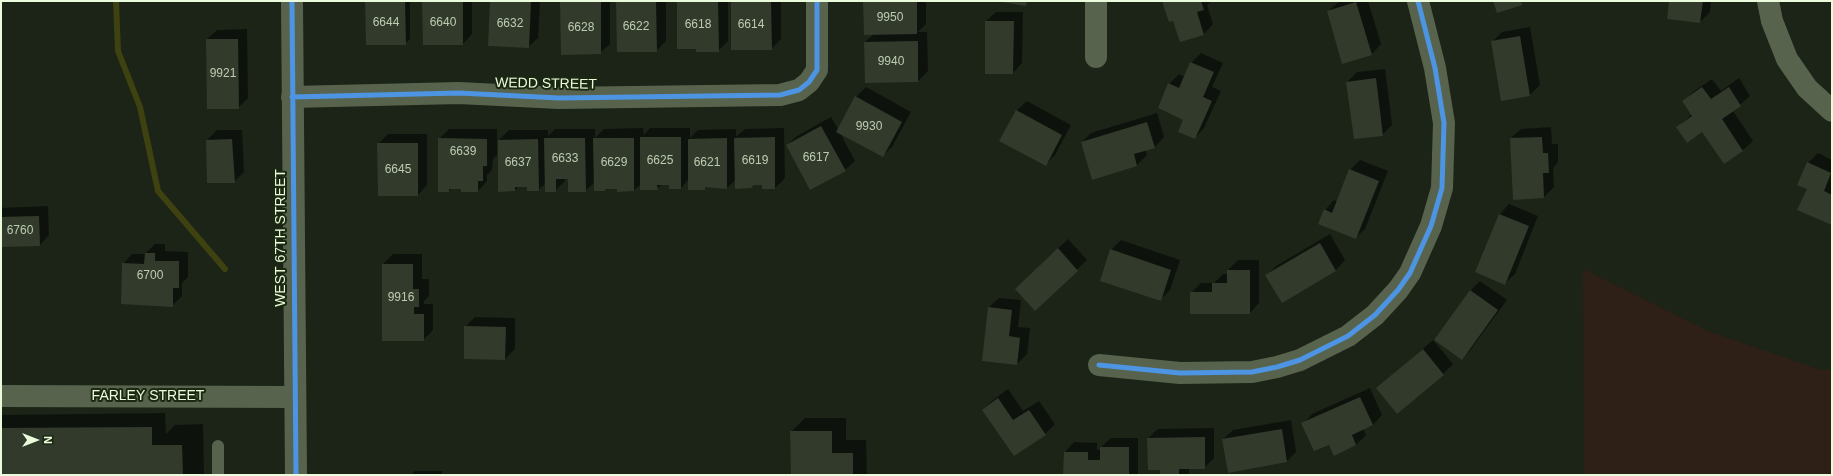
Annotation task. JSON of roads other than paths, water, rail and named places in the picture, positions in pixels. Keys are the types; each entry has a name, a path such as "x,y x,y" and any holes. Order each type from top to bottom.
{"street":[{"name":"WEST 67TH STREET","path":"292,1 294,397 296,475"},
{"name":"WEDD STREET","path":"292,97 459,93 559,98 780,95 798,90 809,82 817,70 817,1"},
{"path":"1096,1 1096,57"},
{"path":"1099,365 1180,373 1252,372 1277,367 1300,360 1348,336 1375,315 1398,290 1410,273 1431,226 1442,188 1444,123 1435,68 1418,1"},
{"path":"1768,1 1772,20 1788,59 1807,88 1832,111"},
{"name":"FARLEY STREET","path":"1,396 294,397"}],"lane":[{"path":"218,446 218,475"}],"waterway":[{"path":"116,1 118,51 140,107 158,191 225,269"}]}
